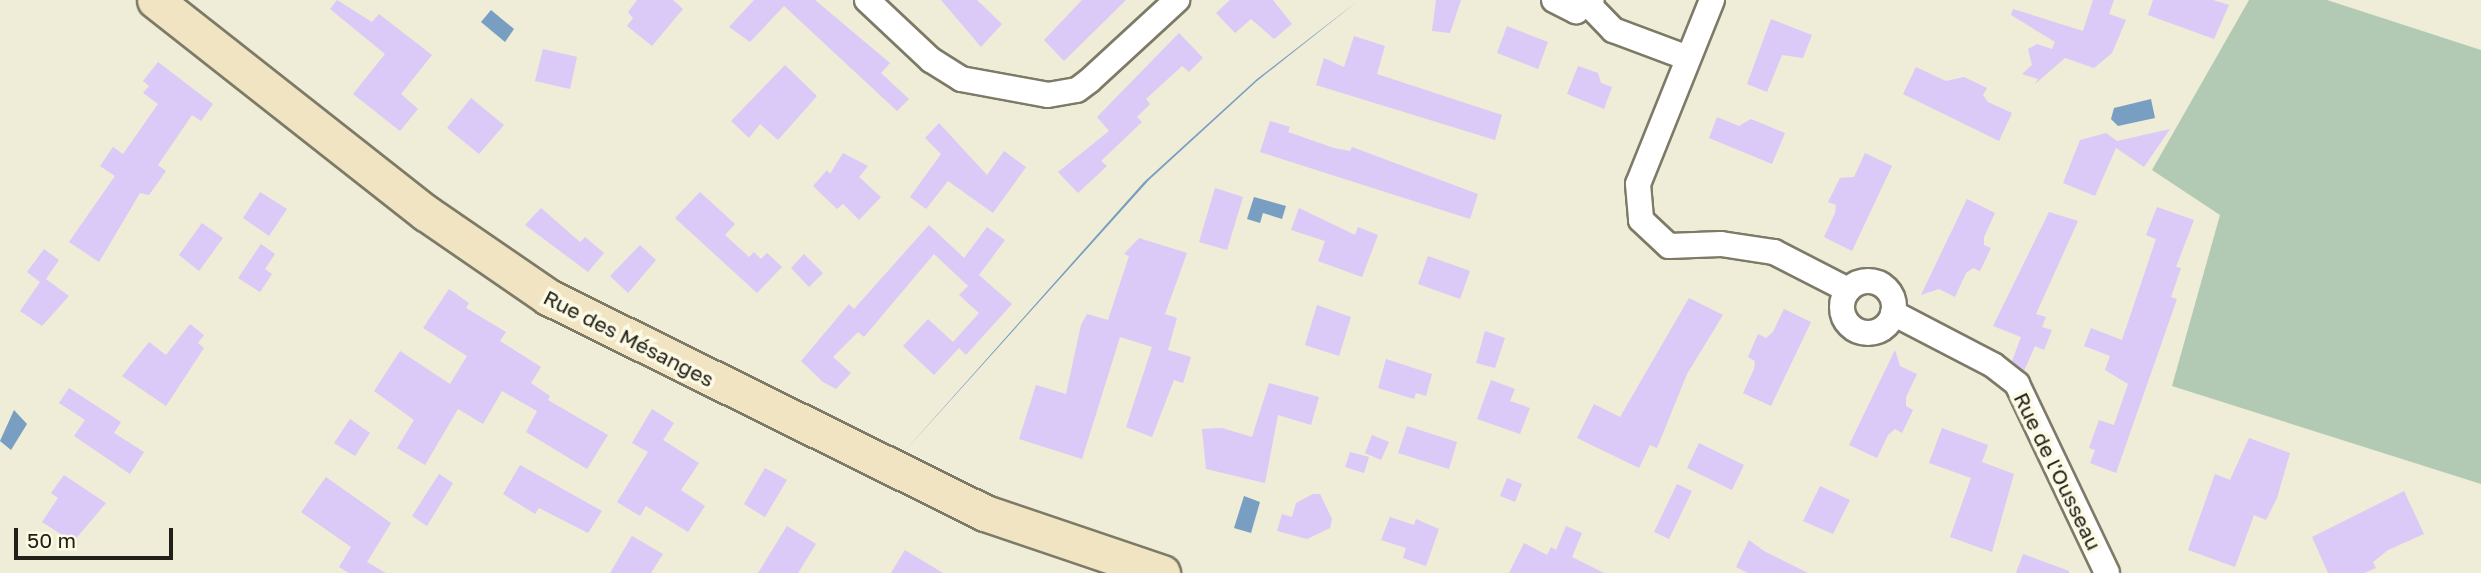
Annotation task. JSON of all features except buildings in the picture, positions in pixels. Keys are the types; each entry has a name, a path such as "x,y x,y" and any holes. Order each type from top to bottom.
{"main road":[{"name":"Rue des Mésanges","path":"155,0 426,213 548,297 985,513 1162,573"}],"street":[{"path":"867,0 931,60 961,79 1048,95 1077,90 1177,0"},
{"path":"1554,0 1576,11 1591,2 1613,30 1688,58"},
{"path":"1712,0 1639,184 1637,205 1644,227 1668,246 1721,244 1774,252 1848,290"},
{"path":"1863,281 1880,283 1892,296 1893,313 1879,331 1856,330 1842,312 1848,290 1863,281"},
{"name":"Rue de l'Ousseau","path":"1893,313 1993,365 2017,384 2107,573"}],"green space":[{"path":"2249,0 2327,0 2481,50 2481,484 2172,386 2220,215 2152,170"}],"water":[{"path":"1359,0 1257,81 1149,180 903,453 1144,182 1257,79"},
{"path":"491,10 514,29 505,42 481,22"},
{"path":"2151,99 2155,118 2118,126 2111,119 2114,108"},
{"path":"1254,197 1286,206 1282,219 1263,213 1260,223 1247,219"},
{"path":"14,410 27,424 11,450 0,441"},
{"path":"1244,496 1260,502 1251,533 1234,528"}]}
